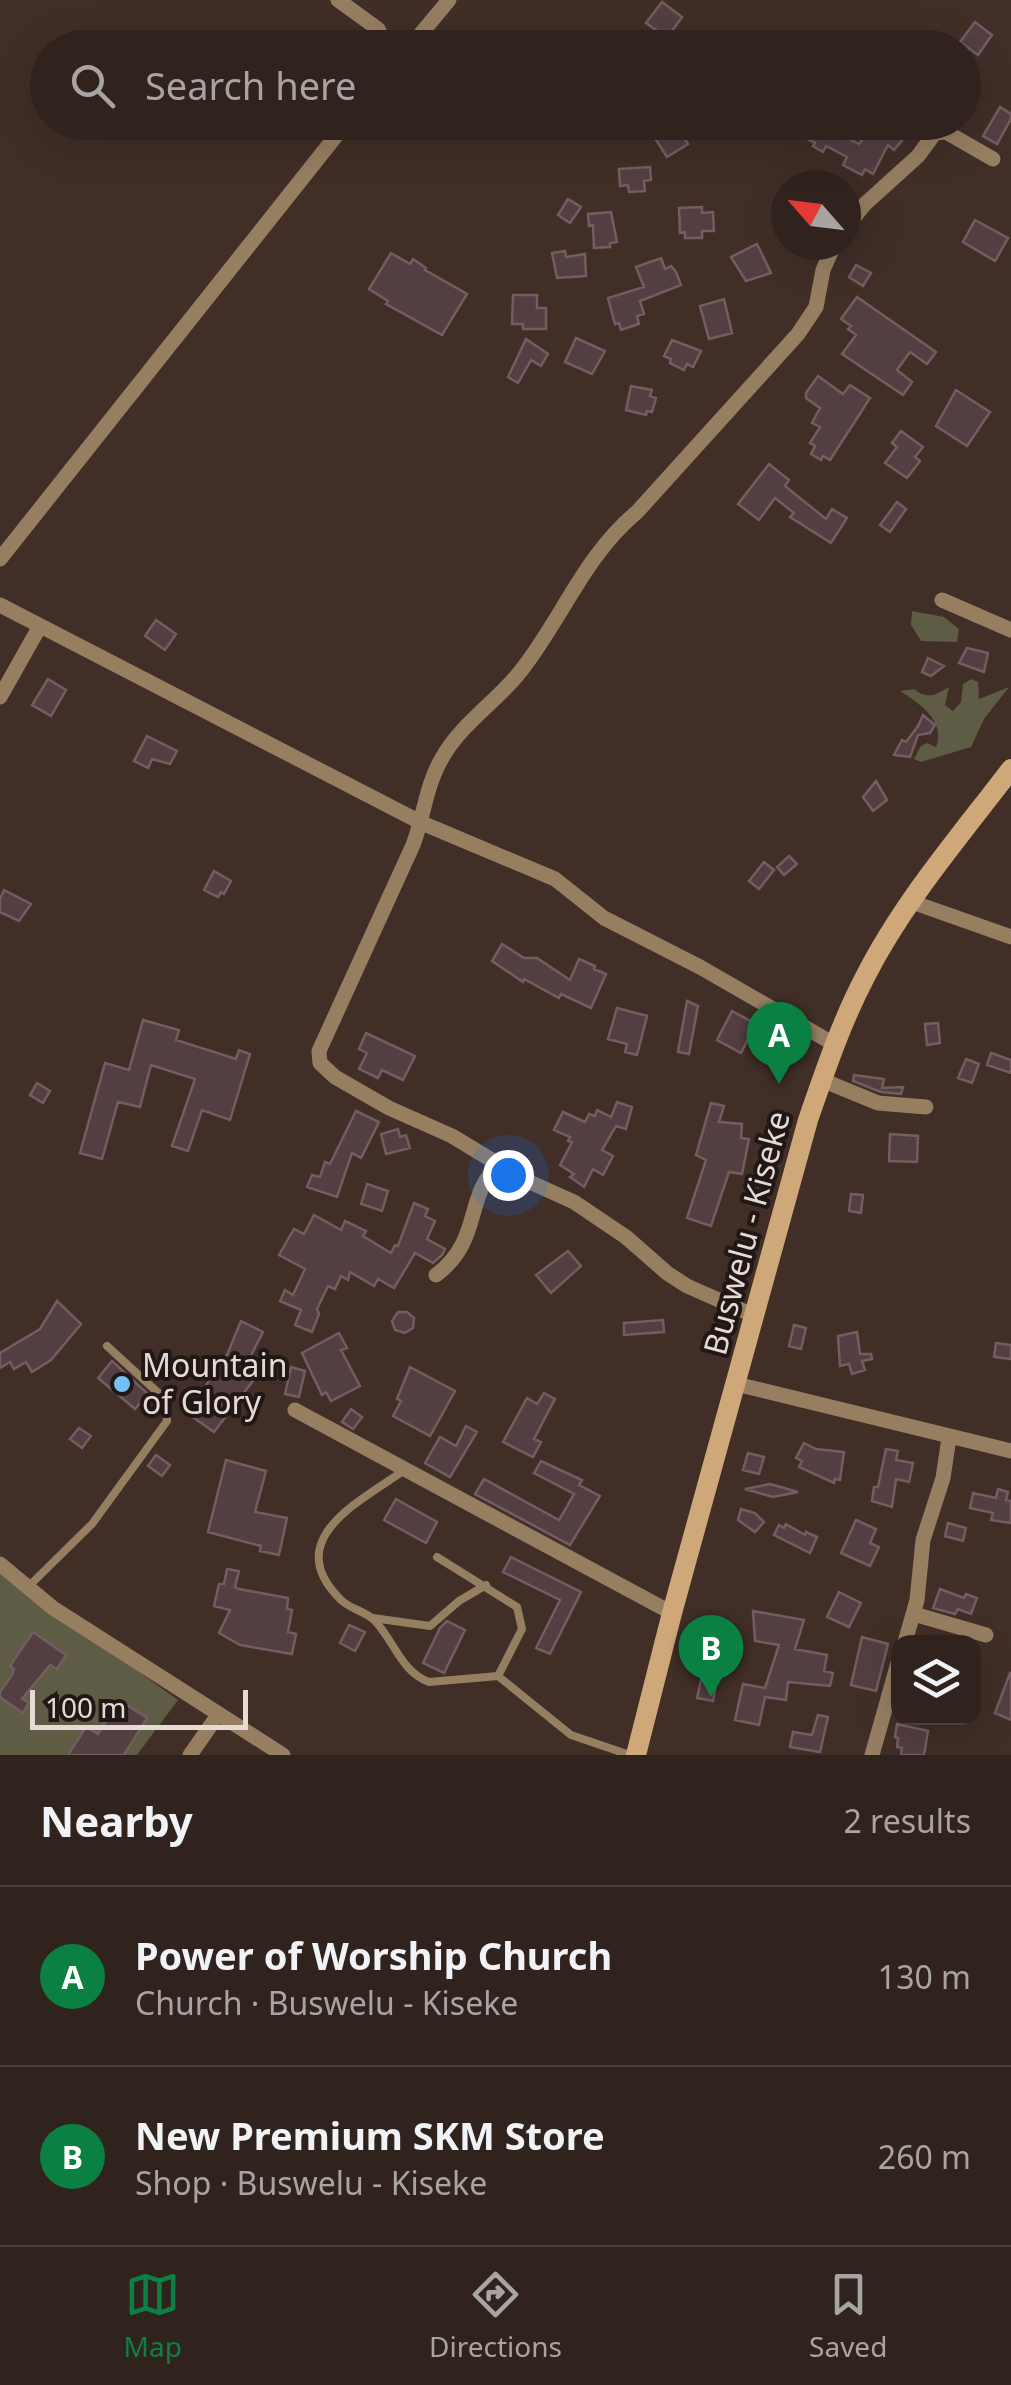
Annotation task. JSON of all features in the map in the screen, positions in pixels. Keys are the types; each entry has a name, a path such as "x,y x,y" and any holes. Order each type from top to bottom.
{"main road":[{"name":"Buswelu - Kiseke","path":"633,1755 834,1044 872,963 912,902 1011,769"}],"street":[{"path":"338,0 378,30"},
{"path":"423,30 449,0"},
{"path":"0,559 333,140"},
{"path":"861,209 930,140"},
{"path":"959,140 993,160"},
{"path":"755,1316 687,1286 654,1265 635,1244 597,1215 327,1072 319,1051 422,823 425,796 444,752 519,673 602,546 743,398 808,320 816,307 827,260"},
{"path":"942,600 1011,630"},
{"path":"0,605 422,823 555,879 604,918 834,1044"},
{"path":"0,697 40,626"},
{"path":"912,902 1011,937"},
{"path":"822,1080 878,1103 926,1107"},
{"path":"436,1274 456,1258 464,1245 483,1187 500,1166"},
{"path":"736,1384 1011,1451"},
{"path":"296,1410 672,1613"},
{"path":"907,1635 914,1614 921,1550 946,1468 949,1438"},
{"path":"0,1564 54,1608 283,1755"},
{"path":"914,1614 986,1635"},
{"path":"872,1755 891,1688"},
{"path":"190,1755 218,1715"}],"lane":[{"path":"28,1587 92,1524 167,1421 165,1399 107,1346"},
{"path":"406,1469 325,1531 317,1556 326,1582 342,1602 373,1618 430,1626 459,1600 486,1585"},
{"path":"437,1556 517,1607 522,1629 498,1676"},
{"path":"373,1618 411,1672 420,1678 430,1682 498,1676 571,1735 633,1755"}],"shaded area":[{"path":"912,611 944,617 959,629 957,642 921,641 911,625"},
{"path":"971,679 978,682 979,699 1009,687 984,719 971,747 921,762 914,759 921,746 927,743 936,747 937,729 929,714 900,691 914,689 931,695 949,687 945,705 953,711 961,702 963,684"},
{"path":"0,1571 178,1700 137,1755 0,1755"}],"building":[{"path":"662,2 682,17 673,30 656,30 646,23"},
{"path":"975,22 992,35 981,51 981,30 969,30"},
{"path":"1000,107 1011,114 1011,119 997,144 983,136"},
{"path":"656,140 685,140 688,144 667,157"},
{"path":"810,140 851,140 859,144 862,140 902,140 894,150 888,145 873,174 865,169 862,175 861,170 843,165 847,157 826,146 823,152 813,146 815,143"},
{"path":"650,167 651,180 644,181 645,191 629,192 628,185 620,186 619,169"},
{"path":"568,199 581,207 570,223 558,215"},
{"path":"702,207 702,213 713,212 714,231 702,231 702,238 685,238 685,232 680,233 679,208"},
{"path":"611,212 617,242 610,243 610,247 594,248 593,225 589,226 588,214"},
{"path":"975,220 1008,238 995,261 963,242"},
{"path":"757,244 771,273 746,281 731,257"},
{"path":"565,251 566,257 585,254 586,276 557,278 552,253"},
{"path":"391,253 410,264 413,259 467,294 442,335 386,304 388,301 369,289"},
{"path":"661,258 665,269 671,266 676,272 681,285 640,301 644,314 637,316 639,324 621,330 619,323 615,324 608,298 644,287 636,267"},
{"path":"856,265 871,273 863,286 849,277"},
{"path":"513,295 537,295 537,308 546,308 546,329 523,329 523,324 512,324"},
{"path":"857,297 936,352 927,364 910,352 897,370 912,382 903,395 842,354 856,335 841,319"},
{"path":"724,299 732,333 709,339 700,306"},
{"path":"576,338 605,351 592,374 565,362"},
{"path":"526,339 548,354 541,366 531,360 518,383 508,377"},
{"path":"672,340 701,351 693,367 687,364 684,370 664,356"},
{"path":"818,376 843,394 850,385 870,398 830,460 811,454 815,446 810,443 820,427 812,423 820,408 806,398 806,393"},
{"path":"631,386 652,390 650,396 656,398 652,412 647,411 646,415 626,410"},
{"path":"956,390 990,412 967,446 936,426"},
{"path":"901,431 923,447 915,457 920,461 907,478 885,463 897,447 892,443"},
{"path":"769,464 789,480 785,486 826,519 832,509 847,518 831,543 790,517 794,513 775,498 759,520 738,504"},
{"path":"897,502 906,509 890,532 880,525"},
{"path":"156,620 176,634 165,650 145,636"},
{"path":"967,648 988,653 984,672 959,663"},
{"path":"928,658 944,666 931,676 922,672"},
{"path":"48,679 66,690 51,716 32,705"},
{"path":"923,715 935,725 930,733 918,735 910,757 894,755 902,740 906,742 918,726"},
{"path":"147,736 177,751 170,764 152,759 148,768 134,761"},
{"path":"876,781 887,800 873,811 863,797"},
{"path":"789,856 797,864 784,875 777,867"},
{"path":"764,862 774,870 759,889 749,881"},
{"path":"214,871 231,881 218,897 204,890"},
{"path":"4,890 31,904 19,921 0,912"},
{"path":"502,944 524,958 537,958 570,980 579,959 595,966 594,969 606,974 591,1008 561,994 559,998 524,979 523,982 492,961"},
{"path":"687,1001 698,1006 689,1054 678,1052"},
{"path":"617,1008 647,1016 637,1055 625,1052 627,1044 608,1039"},
{"path":"732,1011 756,1024 741,1053 717,1040"},
{"path":"143,1020 179,1030 176,1040 236,1059 239,1050 250,1054 230,1120 202,1110 188,1151 172,1146 195,1079 151,1065 140,1107 118,1102 102,1159 80,1153 105,1063 129,1070"},
{"path":"938,1023 940,1043 927,1045 925,1024"},
{"path":"366,1033 415,1056 403,1080 382,1070 378,1078 359,1069 367,1053 359,1049"},
{"path":"991,1053 1011,1060 1011,1073 987,1065"},
{"path":"966,1059 979,1064 972,1083 958,1078"},
{"path":"854,1075 884,1079 882,1088 903,1087 901,1094 881,1092 853,1081"},
{"path":"37,1083 50,1091 43,1103 30,1095"},
{"path":"617,1102 632,1107 626,1129 616,1126 602,1150 613,1156 603,1175 593,1169 584,1187 560,1165 572,1142 568,1141 570,1137 554,1130 563,1112 585,1122 597,1110 611,1117"},
{"path":"711,1103 724,1106 719,1122 742,1124 741,1138 749,1139 742,1174 729,1172 711,1226 687,1218 706,1160 696,1155"},
{"path":"356,1111 379,1122 361,1158 352,1153 337,1197 307,1187 312,1175 320,1177 325,1162 330,1164"},
{"path":"398,1129 400,1137 406,1135 410,1148 386,1154 381,1134"},
{"path":"890,1134 918,1136 917,1162 889,1161"},
{"path":"367,1184 388,1191 382,1211 361,1204"},
{"path":"851,1194 863,1195 861,1213 849,1211"},
{"path":"414,1203 428,1209 425,1216 435,1221 427,1239 445,1249 442,1255 433,1263 415,1253 394,1288 378,1279 374,1286 350,1272 348,1280 341,1276 335,1289 328,1286 312,1332 295,1325 301,1310 280,1301 285,1290 293,1295 305,1269 279,1255 294,1229 304,1234 314,1215 341,1230 345,1221 366,1231 363,1236 391,1253 398,1246"},
{"path":"568,1251 581,1266 551,1293 536,1275"},
{"path":"57,1301 81,1324 51,1360 32,1372 26,1362 14,1369 10,1362 0,1368 0,1353 40,1329"},
{"path":"398,1312 407,1312 414,1318 413,1328 405,1333 395,1330 392,1321"},
{"path":"663,1320 664,1332 624,1335 624,1323"},
{"path":"241,1321 263,1332 244,1369 256,1377 214,1432 187,1413 227,1355"},
{"path":"794,1325 806,1328 801,1349 789,1346"},
{"path":"857,1332 860,1354 871,1354 872,1359 862,1361 865,1370 852,1374 849,1364 840,1366 838,1336"},
{"path":"339,1333 347,1348 341,1350 360,1386 331,1401 326,1392 322,1395 302,1353"},
{"path":"996,1343 1011,1345 1011,1359 994,1357"},
{"path":"112,1361 148,1394 135,1409 98,1378"},
{"path":"291,1367 305,1371 299,1397 285,1394"},
{"path":"410,1367 455,1391 430,1436 393,1416"},
{"path":"544,1393 555,1399 534,1439 541,1442 533,1457 503,1442 527,1398 537,1404"},
{"path":"351,1409 362,1417 353,1429 342,1422"},
{"path":"466,1426 477,1432 450,1477 425,1463 440,1437 456,1446"},
{"path":"79,1428 91,1436 82,1448 70,1439"},
{"path":"804,1443 816,1449 844,1452 840,1480 835,1479 834,1483 799,1467 802,1461 796,1458"},
{"path":"886,1449 898,1451 896,1460 913,1463 909,1482 896,1479 892,1507 872,1501"},
{"path":"748,1453 764,1457 759,1474 743,1470"},
{"path":"156,1455 170,1465 162,1476 148,1466"},
{"path":"226,1460 266,1471 255,1512 287,1518 279,1555 260,1551 261,1546 208,1532"},
{"path":"541,1461 582,1480 579,1485 600,1496 570,1545 475,1494 484,1479 559,1520 574,1494 534,1473"},
{"path":"770,1484 798,1492 773,1497 745,1489"},
{"path":"998,1489 1008,1492 1011,1523 991,1520 993,1513 970,1508 973,1493 996,1498"},
{"path":"396,1499 437,1522 426,1543 384,1520"},
{"path":"741,1509 755,1513 764,1522 755,1532 738,1520"},
{"path":"856,1520 876,1529 870,1543 879,1547 870,1566 841,1553"},
{"path":"948,1523 966,1528 963,1541 945,1536"},
{"path":"786,1524 817,1537 810,1553 774,1535 779,1525 784,1528"},
{"path":"511,1557 581,1592 550,1654 536,1648 560,1600 503,1572"},
{"path":"227,1569 239,1571 235,1587 239,1589 288,1598 287,1609 292,1610 288,1632 296,1634 292,1654 240,1645 219,1633 230,1610 214,1606"},
{"path":"940,1589 964,1598 966,1594 977,1598 971,1614 933,1608"},
{"path":"839,1592 861,1603 849,1627 827,1617"},
{"path":"753,1611 804,1620 795,1649 827,1655 824,1671 833,1673 830,1686 788,1682 786,1700 765,1697 759,1725 735,1720 743,1684 765,1688 779,1645 755,1641"},
{"path":"447,1621 465,1630 444,1673 423,1663"},
{"path":"713,1622 726,1624 723,1647 710,1645"},
{"path":"349,1625 365,1632 355,1651 340,1643"},
{"path":"33,1632 66,1655 57,1669 50,1665 22,1699 29,1703 23,1713 0,1697 0,1692 12,1675 14,1669 10,1666"},
{"path":"862,1637 888,1644 876,1691 851,1685"},
{"path":"704,1666 719,1670 713,1701 697,1698"},
{"path":"1011,1673 1011,1720 995,1713"},
{"path":"119,1700 147,1718 124,1755 68,1755 86,1727 98,1734"},
{"path":"818,1715 828,1717 820,1752 790,1747 793,1732 812,1735"},
{"path":"897,1725 928,1731 924,1755 901,1755 902,1748 897,1747"}],"place":[{"name":"Power of Worship Church","path":"779,1084"},
{"name":"Mountain of Glory","path":"122,1384"},
{"name":"New Premium SKM Store","path":"711,1697"}]}
